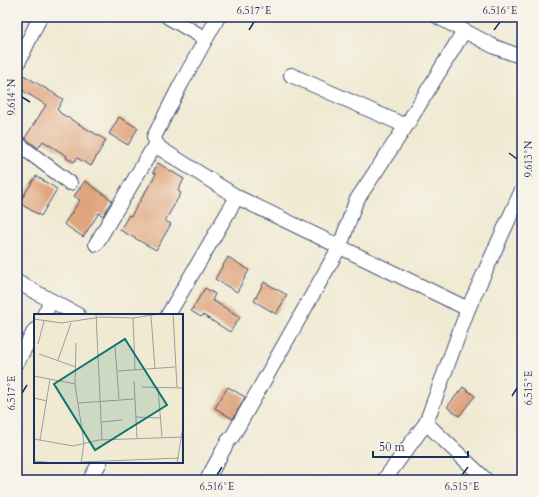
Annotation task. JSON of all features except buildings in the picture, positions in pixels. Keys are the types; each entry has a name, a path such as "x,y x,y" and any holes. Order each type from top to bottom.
{"street":[{"path":"17,65 40,17"},
{"path":"168,17 206,39"},
{"path":"218,17 154,137 156,143 161,149 237,197 468,309"},
{"path":"438,17 494,47 522,57"},
{"path":"207,480 340,246 356,201 406,126 464,31"},
{"path":"291,75 406,126"},
{"path":"17,143 70,184"},
{"path":"96,244 156,143"},
{"path":"384,480 426,423 468,309 522,190"},
{"path":"169,314 237,197"},
{"path":"17,282 76,314"},
{"path":"45,314 52,301"},
{"path":"17,362 34,332"},
{"path":"426,423 486,480"},
{"path":"90,480 99,463"}]}
